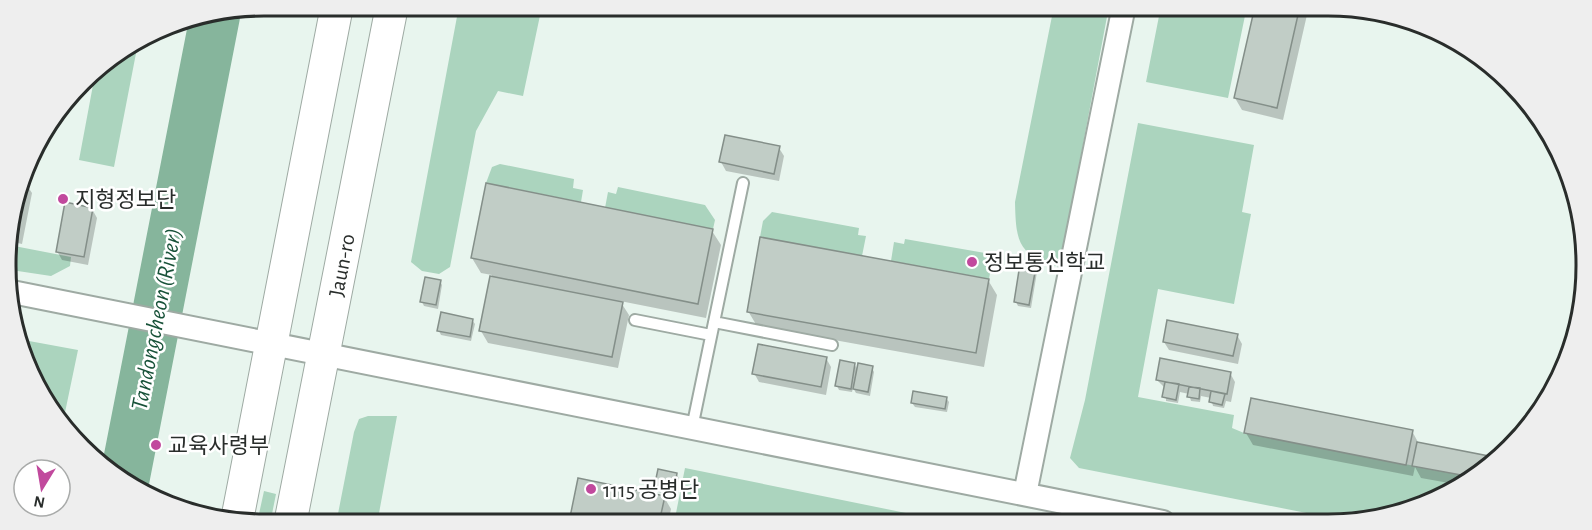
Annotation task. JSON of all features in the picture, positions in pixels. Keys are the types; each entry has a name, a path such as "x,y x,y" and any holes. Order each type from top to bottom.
{"street":[{"path":"239,512 335,16"},
{"name":"Jaun-ro","path":"292,514 390,16"},
{"path":"1025,494 1122,16"},
{"path":"19,293 323,356 1025,494 1112,514"}],"lane":[{"path":"692,428 743,183"},
{"path":"635,320 711,335"},
{"path":"714,322 832,345"}],"green space":[{"path":"457,16 540,16 523,96 498,91 476,131 450,267 439,274 422,271 411,262"},
{"path":"1052,16 1107,16 1060,267 1035,258 1022,245 1017,228 1015,202"},
{"path":"1159,16 1245,16 1228,98 1146,82"},
{"path":"136,53 114,167 79,160 93,85"},
{"path":"1138,123 1254,145 1242,212 1251,214 1234,304 1158,289 1138,397 1234,415 1232,428 1244,433 1460,475 1422,495 1391,505 1343,513 1312,514 1079,468 1070,458 1085,400"},
{"path":"500,164 574,179 573,188 583,190 581,202 486,183 492,167"},
{"path":"618,187 705,205 715,220 713,229 605,208 608,192 616,194"},
{"path":"772,212 859,228 858,235 866,236 862,256 760,237 763,221"},
{"path":"905,239 985,253 992,262 989,279 891,261 894,242 904,244"},
{"path":"17,247 71,257 70,266 51,276 16,271"},
{"path":"29,341 78,350 65,412 42,375"},
{"path":"368,416 397,416 379,514 338,514 354,432 359,419"},
{"path":"685,468 911,514 676,514"},
{"path":"264,491 276,494 272,514 259,514"}],"building":[{"path":"1253,16 1298,16 1277,108 1234,98"},
{"path":"725,135 780,146 774,174 719,162"},
{"path":"486,183 713,229 698,304 471,258"},
{"path":"65,202 93,208 84,257 56,252"},
{"path":"760,237 989,279 976,353 747,312"},
{"path":"1020,264 1036,267 1029,305 1014,302"},
{"path":"490,276 623,302 612,357 479,331"},
{"path":"425,277 441,280 436,305 420,302"},
{"path":"441,312 473,319 470,337 437,331"},
{"path":"1167,320 1238,334 1233,356 1163,342"},
{"path":"758,344 827,357 821,387 752,374"},
{"path":"1160,358 1231,372 1227,394 1156,380"},
{"path":"840,360 855,363 851,389 835,386"},
{"path":"858,363 873,366 868,392 853,389"},
{"path":"1165,382 1179,384 1176,400 1162,397"},
{"path":"1189,387 1200,388 1199,399 1187,397"},
{"path":"913,391 947,397 945,409 911,403"},
{"path":"1211,391 1225,394 1222,405 1209,402"},
{"path":"1251,398 1413,430 1406,465 1244,433"},
{"path":"1417,442 1486,456 1460,475 1412,466"},
{"path":"658,469 677,473 674,492 654,488"},
{"path":"578,478 665,496 661,514 571,514"}],"waterway":[{"name":"Tandongcheon (River)","path":"126,471 214,22"}],"place":[{"name":"지형정보단","path":"63,199"},
{"name":"정보통신학교","path":"972,262"},
{"name":"교육사령부","path":"156,445"},
{"name":"1115 공병단","path":"591,489"}]}
